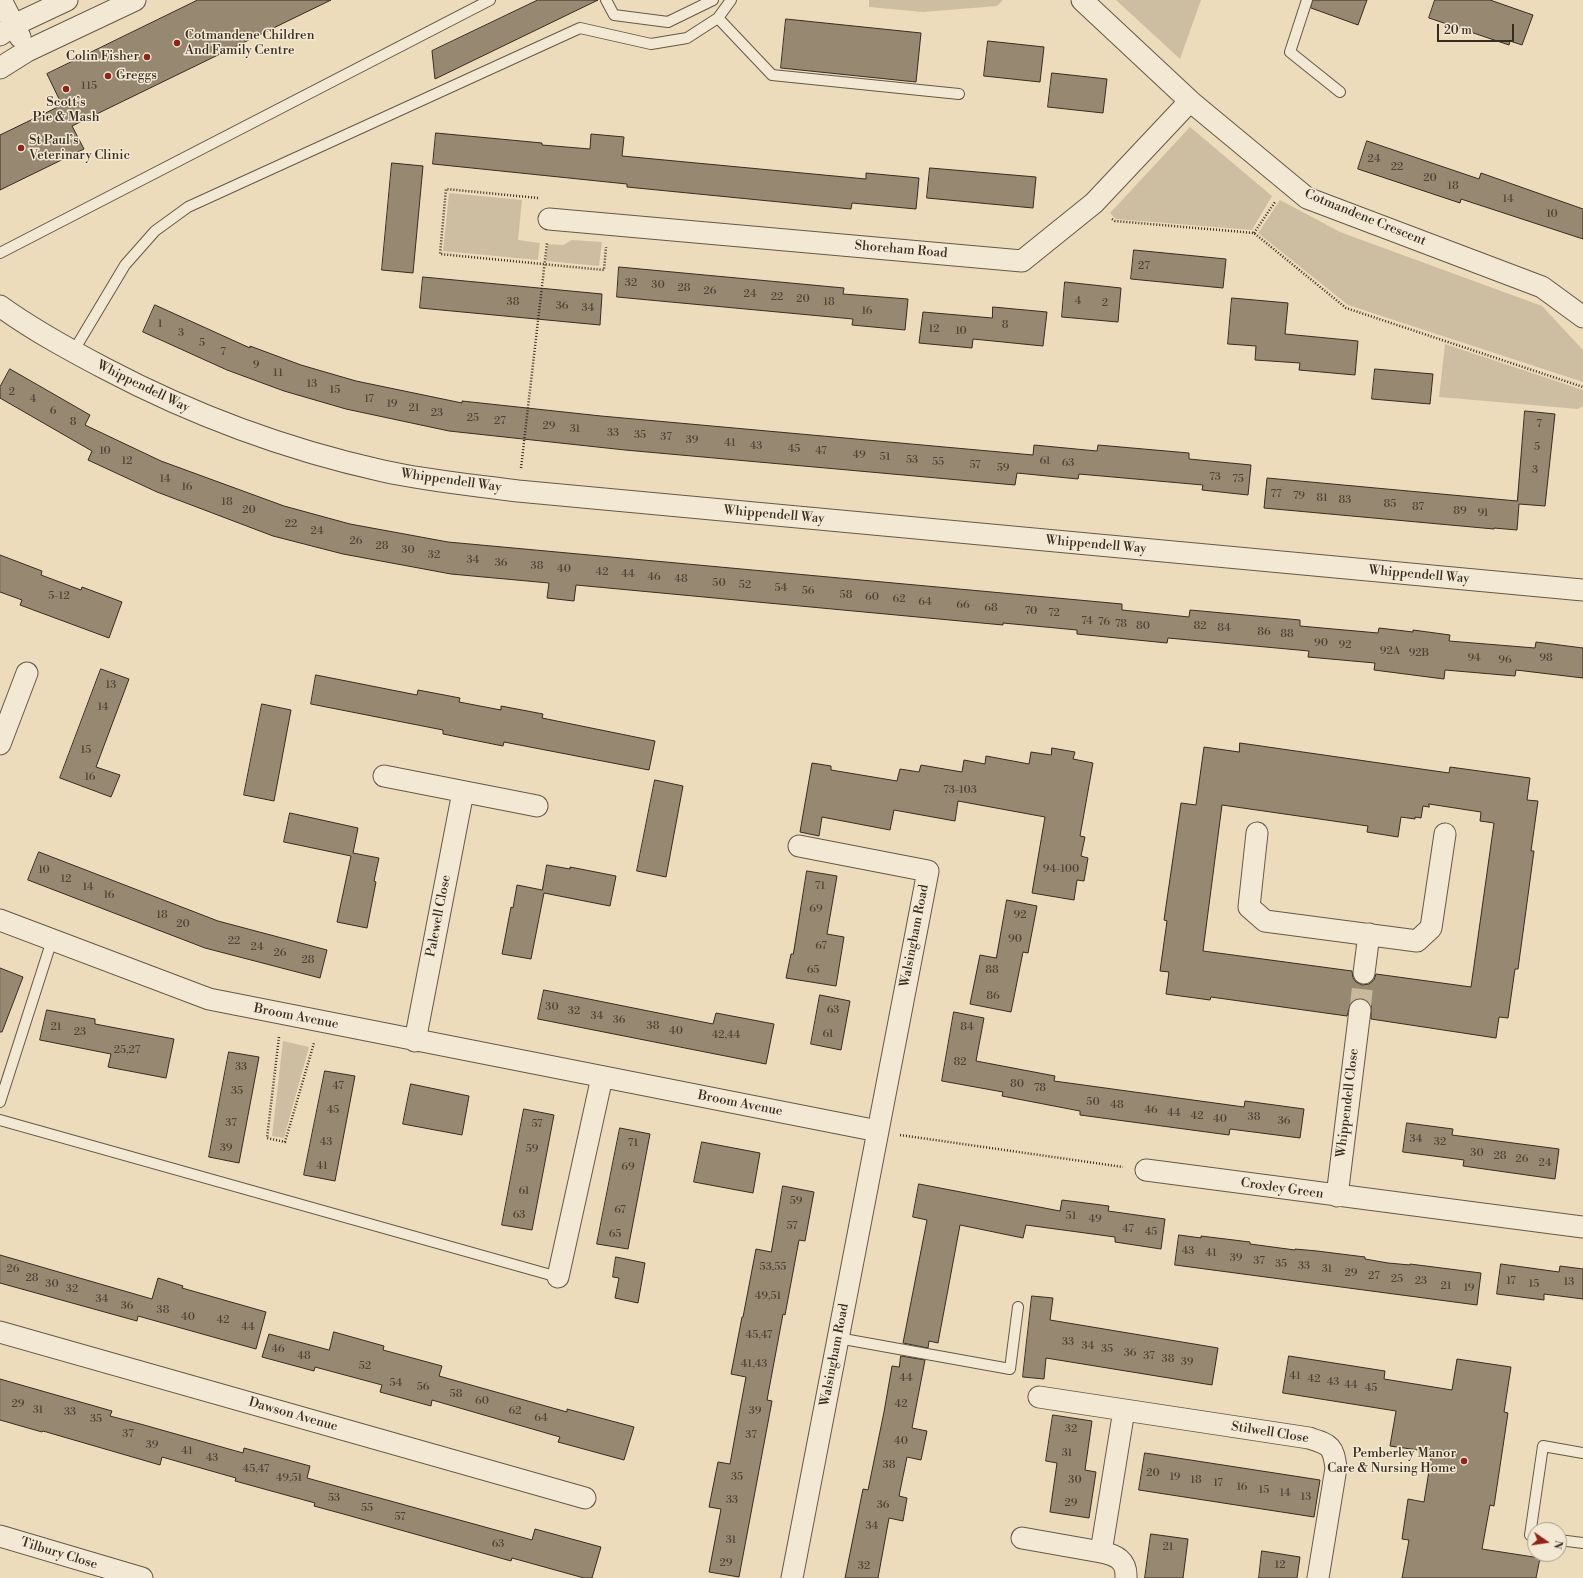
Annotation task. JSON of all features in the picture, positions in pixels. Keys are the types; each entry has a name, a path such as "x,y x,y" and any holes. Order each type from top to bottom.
{"street":[{"path":"1,0 7,30 27,51"},
{"path":"7,30 67,0"},
{"path":"0,68 27,51 135,0"},
{"name":"Cotmandene Crescent","path":"1082,0 1190,101 1287,183 1307,198 1542,287 1583,317"},
{"name":"Shoreham Road","path":"549,219 1022,261 1094,203 1190,101"},
{"name":"Whippendell Way","path":"0,306 28,326 74,352 144,389 202,415 259,437 311,453 384,471 449,483 518,491 1583,590"},
{"path":"0,744 27,673"},
{"path":"384,776 537,806"},
{"name":"Palewell Close","path":"415,1041 463,792"},
{"path":"1258,833 1249,907 1265,921 1417,941 1431,928 1445,834"},
{"name":"Walsingham Road","path":"792,1578 928,871 798,846"},
{"name":"Broom Avenue","path":"0,920 209,999 415,1041 878,1131"},
{"path":"1364,973 1369,934"},
{"name":"Whippendell Close","path":"1337,1196 1360,1010"},
{"path":"558,1276 602,1077"},
{"name":"Croxley Green","path":"1146,1170 1583,1228"},
{"name":"Dawson Avenue","path":"0,1332 585,1498"},
{"name":"Stilwell Close","path":"1039,1397 1308,1438 1325,1444 1334,1452 1336,1468 1318,1578"},
{"path":"1101,1552 1124,1410"},
{"name":"Tilbury Close","path":"0,1536 142,1578"},
{"path":"1022,1538 1114,1554 1124,1563 1126,1578"}],"lane":[{"path":"0,252 490,0"},
{"path":"606,0 614,16 668,22 713,0"},
{"path":"74,352 125,266 155,231 188,207 580,28 651,44 687,38 718,18 731,0"},
{"path":"1307,0 1290,52 1340,92"},
{"path":"718,18 772,76 958,94"},
{"path":"0,1102 52,940"},
{"path":"0,1120 558,1276"},
{"path":"838,1338 1010,1369 1018,1307"},
{"path":"1532,1522 1543,1446 1583,1452"},
{"path":"1567,1541 1583,1543"}],"path":[{"path":"1254,233 1287,183"},
{"path":"518,491 545,264 551,200 446,189 440,254 545,264 604,270 608,224"},
{"path":"1094,203 1115,221 1254,233 1346,308 1583,387"},
{"path":"282,1014 266,1138 285,1142 320,1022"},
{"path":"878,1131 1146,1170"}],"shaded area":[{"path":"869,0 1003,0 997,6 923,12 869,7"},
{"path":"1116,0 1201,0 1180,59"},
{"path":"1190,127 1272,196 1252,230 1116,219 1110,213"},
{"path":"449,193 522,200 518,240 540,243 538,260 443,251"},
{"path":"1280,200 1340,232 1542,306 1583,350 1583,382 1348,305 1258,233"},
{"path":"572,240 602,242 599,266 546,261 548,244 563,245"},
{"path":"1445,344 1583,390 1583,406 1578,409 1439,397"},
{"path":"283,1041 309,1047 284,1138 272,1136"}],"building":[{"path":"198,0 331,0 72,126 84,149 0,190 0,135 62,105 47,74"},
{"path":"538,0 598,0 435,79 432,51"},
{"path":"1313,0 1367,0 1358,25 1311,8"},
{"path":"1435,0 1490,0 1533,15 1522,45 1510,41 1509,45 1429,18"},
{"path":"786,19 921,33 916,82 781,68"},
{"path":"988,41 1044,47 1040,82 984,76"},
{"path":"1052,73 1107,79 1103,113 1048,107"},
{"path":"436,133 590,149 591,134 624,137 622,156 866,179 866,173 919,178 916,209 852,203 851,209 627,187 627,184 433,164"},
{"path":"1367,141 1479,179 1481,173 1583,209 1583,239 1461,199 1460,203 1358,169"},
{"path":"392,163 423,166 413,273 382,270"},
{"path":"930,168 1036,177 1033,208 927,198"},
{"path":"1134,250 1226,259 1223,288 1131,279"},
{"path":"619,267 844,288 843,294 908,299 905,330 852,325 853,319 617,297"},
{"path":"423,277 602,294 600,325 420,308"},
{"path":"1065,282 1121,288 1118,322 1062,317"},
{"path":"1232,298 1288,303 1285,334 1358,341 1355,375 1299,370 1300,363 1255,360 1256,346 1228,344"},
{"path":"155,305 250,348 250,346 301,365 356,381 462,403 462,401 601,416 1033,455 1034,445 1097,451 1098,445 1189,453 1189,459 1251,465 1248,495 1202,490 1203,485 1079,474 1078,479 1017,473 1015,485 625,450 449,431 346,409 284,391 227,370 143,332"},
{"path":"993,307 1047,312 1043,346 973,339 972,348 919,343 923,312 992,318"},
{"path":"10,369 90,415 85,425 161,461 284,506 350,524 448,542 1122,604 1122,610 1189,617 1190,610 1300,620 1300,626 1378,633 1379,628 1413,632 1413,630 1450,635 1449,641 1535,648 1536,642 1583,648 1583,678 1516,670 1515,676 1445,670 1444,679 1374,670 1375,663 1308,657 1309,651 1168,638 1167,643 1077,634 1077,630 1003,623 1003,625 576,585 574,601 547,598 549,583 451,574 343,554 273,536 157,492 88,460 92,451 0,398 0,387"},
{"path":"1375,369 1433,374 1430,404 1372,399"},
{"path":"1525,411 1555,414 1545,506 1519,504 1517,530 1264,508 1267,478 1517,501"},
{"path":"0,555 42,571 41,575 81,590 82,587 122,602 109,638 20,605 22,600 0,592"},
{"path":"101,669 129,679 96,767 120,775 111,797 60,778"},
{"path":"316,675 417,695 418,690 460,698 459,702 501,710 501,706 543,714 542,718 655,741 649,770 504,742 503,746 443,734 443,730 311,704"},
{"path":"262,704 291,710 274,801 244,795"},
{"path":"1240,743 1449,773 1450,767 1530,778 1527,800 1538,801 1531,851 1534,851 1518,969 1515,969 1508,1018 1499,1017 1496,1038 1371,1019 1371,1005 1367,1000 1362,998 1351,1002 1347,1016 1211,997 1210,1000 1166,994 1169,972 1160,971 1167,921 1164,920 1181,803 1196,805 1204,747 1239,752","holes":["1429,804 1481,812 1480,821 1494,823 1471,987 1376,974 1374,980 1369,984 1362,985 1356,982 1353,978 1352,971 1203,951 1222,805 1368,826 1367,832 1398,837 1401,817 1415,819 1415,817 1421,818 1423,806 1429,807"]},
{"path":"1052,748 1075,752 1073,759 1093,763 1080,836 1085,837 1081,856 1088,858 1084,881 1077,880 1074,900 1032,893 1045,817 958,801 955,821 894,810 890,830 822,817 819,836 800,832 812,763 831,766 831,770 897,781 900,769 919,772 921,765 962,772 964,760 985,764 986,756 1029,764 1031,752 1051,755"},
{"path":"655,780 683,786 666,877 637,871"},
{"path":"290,813 358,828 353,853 379,858 367,928 337,922 351,856 284,842"},
{"path":"39,852 218,921 327,950 320,978 205,948 28,880"},
{"path":"547,865 570,869 570,867 616,876 610,906 544,893 531,959 502,954 517,885 542,890"},
{"path":"807,871 837,876 827,934 844,937 836,986 786,978 791,954 793,954"},
{"path":"1007,900 1037,906 1028,953 1023,952 1011,1012 970,1004 980,955 996,958"},
{"path":"0,968 23,977 2,1032 0,1032"},
{"path":"544,990 713,1024 716,1013 774,1024 766,1064 538,1019"},
{"path":"820,995 850,1001 841,1050 811,1044"},
{"path":"47,1010 95,1019 95,1024 174,1039 166,1078 108,1067 111,1054 40,1040"},
{"path":"954,1012 984,1018 976,1061 1055,1076 1054,1081 1244,1107 1245,1101 1304,1109 1300,1138 1230,1129 1229,1135 1080,1115 1080,1111 1002,1096 1003,1092 942,1081"},
{"path":"229,1052 259,1057 239,1163 209,1157"},
{"path":"325,1071 355,1076 335,1181 304,1175"},
{"path":"411,1084 469,1096 462,1135 403,1124"},
{"path":"524,1109 554,1115 532,1230 502,1225"},
{"path":"1407,1123 1453,1129 1452,1135 1559,1149 1555,1179 1463,1166 1464,1160 1403,1152"},
{"path":"620,1128 650,1134 628,1249 597,1244"},
{"path":"702,1142 760,1153 753,1193 694,1182"},
{"path":"919,1184 1060,1211 1062,1200 1109,1206 1108,1211 1165,1219 1161,1249 1115,1242 1115,1237 1026,1225 1023,1238 960,1225 938,1343 929,1341 928,1348 903,1343 927,1220 913,1217"},
{"path":"783,1186 814,1192 805,1241 799,1240 785,1315 783,1314 767,1400 772,1401 739,1577 709,1572 721,1509 709,1507 718,1462 730,1464 746,1377 731,1374 756,1249 771,1252"},
{"path":"1179,1235 1250,1242 1250,1244 1295,1250 1365,1257 1365,1259 1388,1263 1410,1264 1481,1273 1477,1305 1175,1265"},
{"path":"0,1255 152,1299 158,1278 183,1286 182,1288 266,1312 256,1349 138,1316 137,1321 0,1283"},
{"path":"616,1257 645,1263 638,1303 615,1298 619,1278 613,1277"},
{"path":"1501,1264 1559,1272 1560,1266 1583,1269 1583,1299 1544,1294 1544,1300 1497,1294"},
{"path":"1032,1296 1053,1298 1050,1320 1218,1348 1212,1385 1046,1358 1044,1379 1023,1377"},
{"path":"334,1332 384,1346 383,1350 442,1366 439,1376 567,1412 567,1409 634,1427 624,1460 558,1442 560,1437 432,1400 431,1406 380,1392 382,1385 315,1367 314,1371 262,1357 269,1334 329,1350"},
{"path":"901,1356 925,1360 912,1428 927,1431 921,1460 907,1457 899,1496 907,1498 903,1521 889,1518 878,1578 845,1578 863,1489 868,1490 892,1366 899,1367"},
{"name":"Pemberley Manor Care & Nursing Home","path":"1289,1356 1385,1371 1384,1379 1452,1390 1457,1359 1511,1367 1504,1412 1508,1413 1494,1506 1490,1505 1482,1549 1527,1556 1527,1562 1539,1562 1536,1578 1402,1578 1409,1540 1402,1539 1408,1499 1424,1502 1432,1452 1390,1446 1396,1411 1283,1393"},
{"path":"0,1379 112,1411 110,1416 243,1453 244,1448 310,1466 307,1478 532,1540 535,1529 601,1547 592,1578 584,1578 512,1558 511,1561 314,1506 315,1503 235,1481 236,1478 162,1457 160,1465 0,1420"},
{"path":"1053,1415 1092,1421 1085,1470 1096,1472 1089,1518 1050,1512 1057,1463 1046,1461"},
{"path":"1145,1453 1320,1480 1314,1517 1139,1490"},
{"path":"1151,1534 1188,1539 1183,1578 1145,1578"},
{"path":"1262,1551 1300,1557 1297,1578 1259,1578"}],"tunnel":[{"path":"1360,1010 1364,973"}],"place":[{"name":"Cotmandene Children And Family Centre","path":"177,43"},
{"name":"Colin Fisher","path":"147,57"},
{"name":"Greggs","path":"108,76"},
{"name":"Scott’s Pie & Mash","path":"66,89"},
{"name":"St Paul’s Veterinary Clinic","path":"21,148"},
{"name":"Pemberley Manor Care & Nursing Home","path":"1464,1461"}]}
